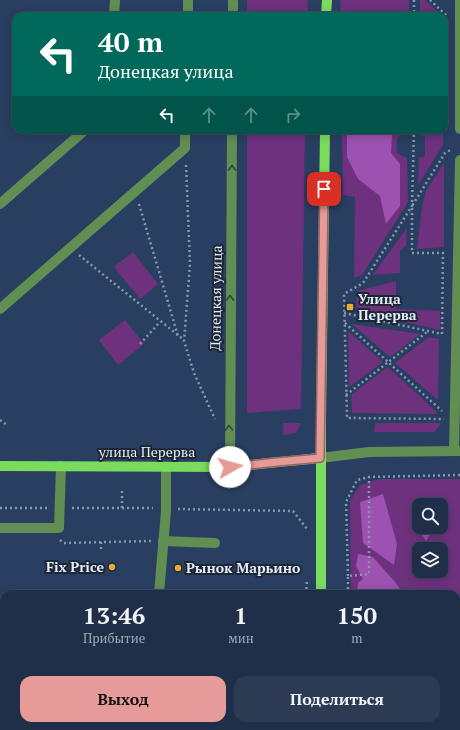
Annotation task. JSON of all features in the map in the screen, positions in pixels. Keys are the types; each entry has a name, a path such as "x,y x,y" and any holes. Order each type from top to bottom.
{"main road":[{"path":"326,12 327,0"},
{"path":"321,590 320,458 325,134"},
{"name":"улица Перерва","path":"0,466 230,467 320,458"}],"street":[{"path":"114,12 115,0"},
{"path":"188,0 188,12"},
{"path":"233,0 233,12"},
{"path":"460,0 460,129"},
{"path":"0,204 80,134"},
{"path":"0,310 185,148 185,134"},
{"name":"Донецкая улица","path":"230,467 232,134"},
{"path":"457,451 455,420 458,337 460,160"},
{"name":"улица Перерва","path":"320,458 369,452 457,451"},
{"path":"0,528 59,528 61,466"},
{"path":"159,590 166,508 166,467"},
{"path":"164,541 215,542"}],"path":[{"path":"414,0 414,12"},
{"path":"430,0 443,12"},
{"path":"448,17 460,28"},
{"path":"414,134 412,253 443,253 442,334"},
{"path":"185,148 190,264 184,341 194,373 215,419"},
{"path":"455,148 445,153 363,283 344,294 347,418 455,420"},
{"path":"136,191 178,336"},
{"path":"70,248 184,341"},
{"path":"344,313 458,337"},
{"path":"140,344 160,322"},
{"path":"345,323 442,410 443,419"},
{"path":"346,395 427,331"},
{"path":"0,420 7,425"},
{"path":"348,590 346,502 357,480 369,477 460,474"},
{"path":"348,576 369,574 369,477"},
{"path":"122,491 122,508"},
{"path":"0,508 166,508 293,512 307,529 307,536"},
{"path":"59,528 60,541 64,543 164,541"},
{"path":"101,542 101,550"},
{"path":"306,590 307,579"}],"shaded area":[{"path":"247,0 308,0 307,12 247,12"},
{"path":"340,0 409,0 409,12 341,12"},
{"path":"420,0 425,0 438,12 420,12"},
{"path":"247,134 305,134 301,409 247,413"},
{"path":"342,134 402,134 397,138 397,153 407,158 408,202 362,275 354,278 355,197 343,195"},
{"path":"347,134 393,134 391,153 400,164 400,206 386,224 380,196 358,179 347,157"},
{"path":"443,134 443,145 418,185 419,158 425,156 425,136 420,135"},
{"path":"444,163 444,247 417,249 422,206 426,191"},
{"path":"407,228 406,246 400,251 400,273 373,275"},
{"path":"133,252 158,284 140,299 114,267"},
{"path":"396,281 396,309 440,311 440,330 356,311 357,291"},
{"path":"125,320 144,344 118,365 99,340"},
{"path":"352,324 420,334 390,357"},
{"path":"348,331 383,362 349,387"},
{"path":"429,337 439,339 438,400 395,363"},
{"path":"388,367 437,412 437,414 352,413 351,395"},
{"path":"283,423 301,423 296,433 283,435"},
{"path":"375,423 442,423 434,432 374,432"},
{"path":"381,479 460,479 460,590 351,590 350,501 360,485"},
{"path":"383,494 397,544 394,565 363,543 360,502"},
{"path":"422,534 430,534 426,541"},
{"path":"358,554 373,557 401,590 357,590 358,583 363,579 356,566"}],"place":[{"name":"Улица Перерва","path":"350,307"},
{"name":"Fix Price","path":"112,567"},
{"name":"Рынок Марьино","path":"178,568"}],"route":[{"path":"230,467 320,458 324,189"}]}
